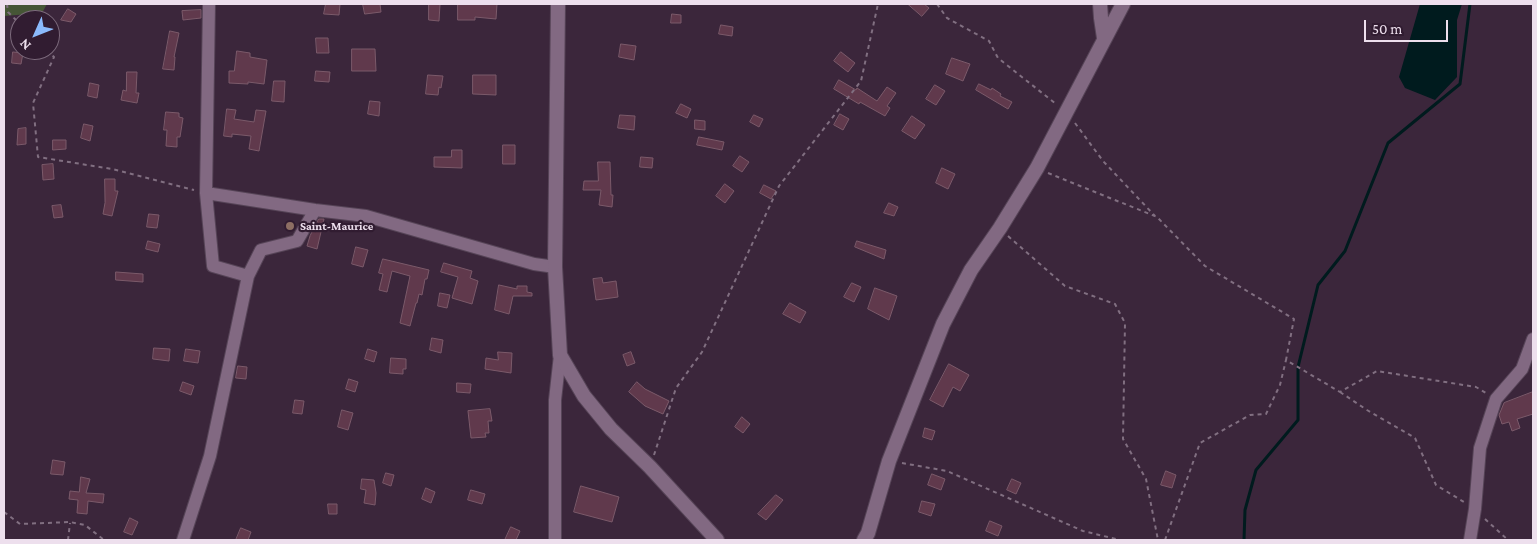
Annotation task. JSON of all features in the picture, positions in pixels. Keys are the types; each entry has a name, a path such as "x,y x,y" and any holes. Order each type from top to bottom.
{"street":[{"path":"209,4 206,193 214,266 248,276"},
{"path":"555,540 555,400 560,355 556,267 558,4"},
{"path":"1100,4 1100,18 1104,38"},
{"path":"864,540 889,461 943,324 971,270 1000,228 1037,168 1123,4"},
{"path":"206,193 366,216 534,264 556,267"},
{"path":"182,540 210,456 248,276 261,250 297,241 315,210"},
{"path":"1470,540 1475,509 1480,448 1496,399 1522,369 1533,339"},
{"path":"560,355 584,396 611,429 650,467 717,540"}],"path":[{"path":"650,467 676,388 702,352 779,186 861,81 878,4"},
{"path":"937,4 947,18 989,41 998,58 1066,111 1103,160 1205,266 1294,318 1280,385 1266,414 1250,415 1200,443 1164,540"},
{"path":"52,60 33,103 38,157 112,168 206,193"},
{"path":"1037,168 1157,218"},
{"path":"1000,228 1065,286 1115,304 1125,323 1123,439 1146,479 1158,540"},
{"path":"1286,360 1415,438 1436,485 1475,509 1508,540"},
{"path":"1340,392 1377,371 1476,387 1496,399"},
{"path":"889,461 947,471 1083,531 1120,540"},
{"path":"4,512 20,524 70,522 85,525 104,540"},
{"path":"68,540 70,522"}],"green space":[{"path":"4,4 47,4 44,10 10,10 10,16 4,16"}],"shaded area":[{"path":"1420,4 1462,4 1457,20 1457,77 1435,100 1405,88 1399,77"}],"building":[{"path":"326,4 340,4 339,15 324,14"},
{"path":"363,4 380,4 381,12 365,14"},
{"path":"429,4 440,4 439,21 429,20"},
{"path":"458,4 497,4 496,19 475,17 475,20 458,20"},
{"path":"908,4 924,4 929,8 922,16"},
{"path":"68,9 76,14 71,22 61,20"},
{"path":"201,10 201,18 183,20 182,11"},
{"path":"672,14 681,15 681,23 671,23"},
{"path":"721,25 733,27 732,36 719,34"},
{"path":"170,31 179,33 174,57 174,70 163,69"},
{"path":"316,38 328,38 329,53 317,53"},
{"path":"621,44 636,46 634,60 619,57"},
{"path":"352,49 375,49 376,71 352,71"},
{"path":"237,51 250,53 250,57 267,60 264,84 248,82 248,84 229,83 229,71 234,71"},
{"path":"841,52 855,63 848,72 834,61"},
{"path":"952,58 970,64 963,81 946,74"},
{"path":"12,60 22,60 21,64 12,63"},
{"path":"316,71 330,72 329,82 315,81"},
{"path":"127,72 137,72 136,93 139,93 137,103 121,100 123,90 126,91"},
{"path":"428,75 443,76 438,95 426,94"},
{"path":"473,75 496,75 496,95 473,94"},
{"path":"839,80 856,90 857,88 877,101 887,87 896,93 887,106 890,108 885,116 860,102 859,104 834,89"},
{"path":"274,81 285,81 284,102 272,101"},
{"path":"90,83 99,85 97,98 88,96"},
{"path":"979,84 991,90 992,88 1001,94 1000,96 1012,102 1008,109 976,90"},
{"path":"935,85 945,91 936,105 926,99"},
{"path":"370,101 380,102 379,116 368,114"},
{"path":"681,104 691,109 687,118 676,113"},
{"path":"227,109 236,110 234,119 254,122 256,110 266,111 259,151 249,149 251,136 232,134 232,137 224,136"},
{"path":"166,112 179,113 179,117 183,118 180,137 177,137 177,147 166,146 167,130 164,130"},
{"path":"840,114 849,119 843,130 834,125"},
{"path":"620,115 635,116 634,130 618,128"},
{"path":"754,115 763,119 759,127 750,122"},
{"path":"912,116 925,125 915,139 902,131"},
{"path":"695,120 705,121 705,130 695,129"},
{"path":"84,124 93,126 90,141 81,138"},
{"path":"26,128 26,144 17,145 18,129"},
{"path":"699,137 724,142 722,150 697,145"},
{"path":"53,140 66,140 66,149 53,150"},
{"path":"503,145 515,145 515,164 503,164"},
{"path":"452,150 462,150 462,168 434,167 434,157 451,157"},
{"path":"740,156 749,162 742,172 733,166"},
{"path":"641,157 653,158 652,168 640,167"},
{"path":"598,162 610,162 611,195 613,195 612,207 599,205 601,190 583,190 584,181 598,181"},
{"path":"53,164 54,179 43,180 42,165"},
{"path":"942,168 955,174 948,189 936,183"},
{"path":"105,179 115,179 115,191 118,191 112,216 103,214"},
{"path":"725,184 734,191 725,203 716,196"},
{"path":"764,185 776,191 771,199 760,193"},
{"path":"889,203 898,207 894,216 884,213"},
{"path":"61,205 63,217 54,218 52,206"},
{"path":"149,214 159,215 157,228 147,227"},
{"path":"319,219 324,219 317,249 307,246"},
{"path":"148,241 160,244 158,252 146,249"},
{"path":"857,241 886,250 884,259 855,247"},
{"path":"356,247 368,250 363,267 352,264"},
{"path":"383,259 429,270 422,295 419,294 410,326 400,323 410,276 392,271 387,292 379,290 383,274 379,273"},
{"path":"444,263 472,271 470,278 478,281 472,304 452,298 458,277 441,272"},
{"path":"116,272 143,274 143,282 116,280"},
{"path":"602,278 603,283 616,281 618,297 596,300 593,279"},
{"path":"852,283 861,287 854,302 844,297"},
{"path":"499,285 517,289 517,286 527,286 527,292 532,293 532,296 513,296 509,314 495,310"},
{"path":"875,288 897,296 889,320 868,309"},
{"path":"440,293 450,295 447,308 438,306"},
{"path":"790,303 806,312 800,323 783,314"},
{"path":"432,338 443,340 441,353 430,350"},
{"path":"154,348 170,349 169,361 153,359"},
{"path":"186,349 200,351 198,363 184,361"},
{"path":"368,349 377,352 374,362 365,359"},
{"path":"498,352 512,353 511,373 485,369 486,358 498,360"},
{"path":"631,352 635,363 627,366 623,355"},
{"path":"391,358 406,359 406,369 403,369 403,374 390,373"},
{"path":"949,364 969,375 960,391 953,387 943,407 930,400"},
{"path":"238,366 247,367 246,379 236,378"},
{"path":"349,379 358,382 355,392 346,389"},
{"path":"183,382 194,386 191,395 180,391"},
{"path":"637,382 645,389 669,401 663,414 645,406 629,392"},
{"path":"457,383 471,384 470,393 457,392"},
{"path":"1533,392 1533,414 1517,419 1520,428 1512,431 1509,422 1502,424 1499,415 1504,403"},
{"path":"295,400 304,401 302,414 293,413"},
{"path":"490,409 492,421 488,421 489,433 485,433 486,437 471,438 468,411"},
{"path":"342,410 353,413 348,430 338,427"},
{"path":"742,417 750,424 743,433 735,427"},
{"path":"925,428 935,431 932,440 923,437"},
{"path":"53,460 65,462 63,475 51,474"},
{"path":"1166,471 1176,475 1172,488 1161,485"},
{"path":"386,473 394,475 391,486 383,483"},
{"path":"932,474 945,479 941,490 928,485"},
{"path":"81,477 90,479 86,493 104,494 103,503 88,501 87,514 77,513 78,500 69,499 70,491 79,492"},
{"path":"362,479 374,480 375,505 364,503 366,490 361,489"},
{"path":"1012,479 1021,483 1016,494 1007,490"},
{"path":"581,486 619,497 612,522 574,512"},
{"path":"426,488 435,492 431,503 422,499"},
{"path":"471,490 485,494 482,504 468,500"},
{"path":"776,495 783,500 766,520 758,514"},
{"path":"922,501 935,504 931,516 919,512"},
{"path":"328,504 337,504 337,514 329,514"},
{"path":"130,518 138,522 132,535 124,532"},
{"path":"990,521 1002,526 998,536 986,531"},
{"path":"511,527 520,531 516,540 505,540"},
{"path":"241,528 251,532 248,540 236,540"}],"waterway":[{"path":"1244,540 1245,510 1256,470 1298,420 1298,367 1318,285 1345,251 1388,143 1460,84 1470,4"}],"place":[{"name":"Saint-Maurice","path":"290,226"}]}
